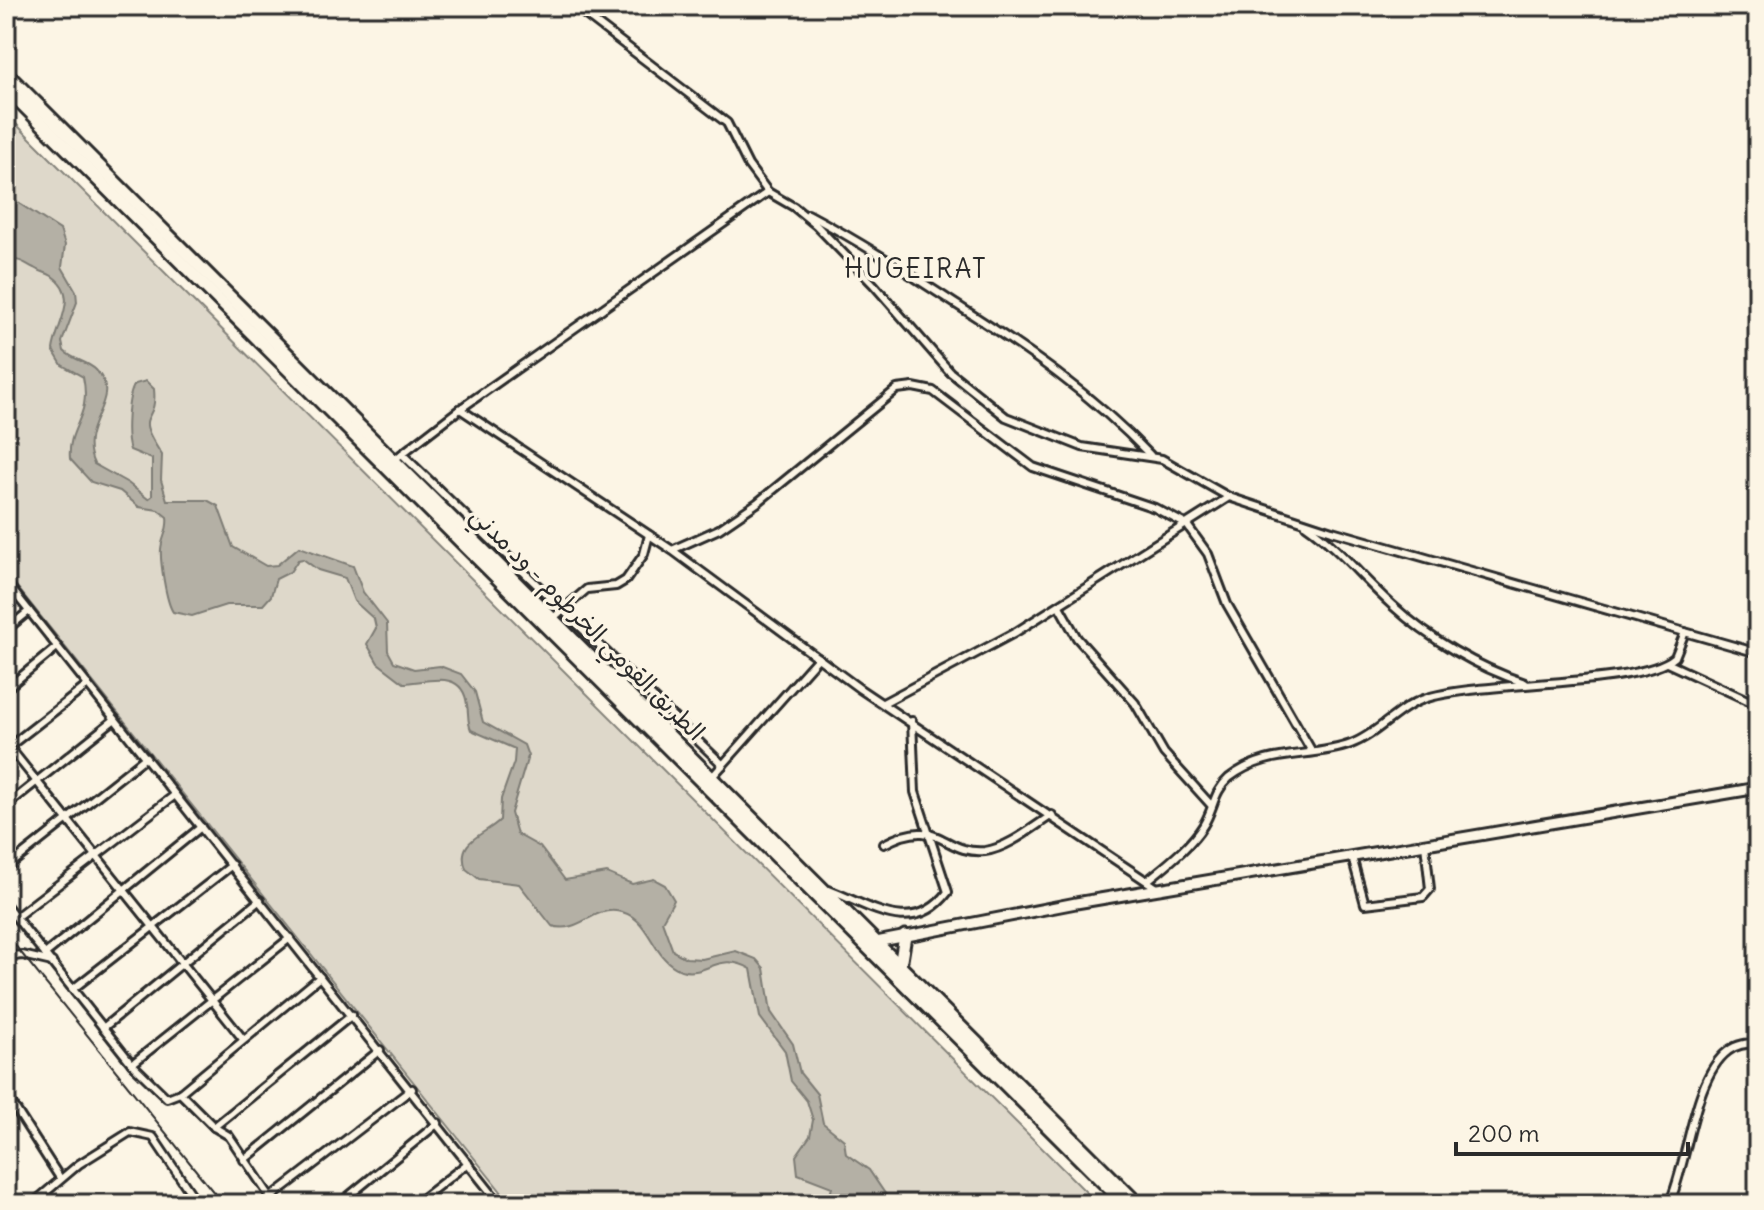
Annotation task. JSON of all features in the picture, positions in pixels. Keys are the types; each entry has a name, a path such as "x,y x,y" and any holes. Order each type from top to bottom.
{"highway":[{"name":"الطريق القومي الخرطوم - ود مدني","path":"6,73 821,888 870,943 900,966 1138,1204"},
{"name":"الطريق القومي الخرطوم - ود مدني","path":"6,88 394,460 1125,1204"},
{"path":"900,966 905,936"}],"street":[{"path":"574,6 727,123 754,175 768,192 864,243 1037,358 1098,403 1151,456"},
{"path":"723,765 565,609 394,460 460,409 768,192"},
{"path":"794,207 874,285 950,372 1006,417 1082,447 1151,456 1172,463 1229,497 1299,521 1758,653"},
{"path":"672,550 736,518 779,487 890,394 905,387 941,394 1033,467 1155,508 1187,525 1203,543 1227,604 1311,750"},
{"path":"460,409 672,550 818,658 1160,890"},
{"path":"883,703 1059,606 1229,497"},
{"path":"1299,521 1332,544 1384,598 1418,627 1495,672 1528,684"},
{"path":"552,619 587,589 616,586 626,580 640,561 649,535"},
{"path":"6,582 412,1089 498,1201 490,1204"},
{"path":"1059,606 1077,638 1135,703 1164,753 1211,805"},
{"path":"6,630 29,611"},
{"path":"1147,881 1202,828 1224,783 1251,765 1311,750 1352,744 1424,698 1600,677 1666,663 1675,657 1685,632"},
{"path":"6,689 57,647"},
{"path":"711,778 818,658"},
{"path":"1666,663 1758,705"},
{"path":"88,685 7,746 243,1039"},
{"path":"6,806 115,719"},
{"path":"821,888 893,915 924,914 949,889 926,833 915,792 912,721"},
{"path":"6,868 146,757"},
{"path":"870,943 1758,788"},
{"path":"16,917 175,795"},
{"path":"884,844 906,832 926,833 985,851 1013,840 1052,815"},
{"path":"45,954 201,827"},
{"path":"1352,857 1365,904 1423,897 1430,889 1425,844"},
{"path":"73,989 232,865"},
{"path":"103,1028 260,900"},
{"path":"6,905 132,1064 167,1098 180,1093 320,977"},
{"path":"132,1064 290,938"},
{"path":"6,957 22,955 52,962"},
{"path":"214,1127 352,1015"},
{"path":"1669,1204 1699,1103 1716,1064 1727,1051 1741,1044 1758,1043"},
{"path":"244,1160 380,1050"},
{"path":"180,1093 214,1127 229,1136 273,1201 412,1089"},
{"path":"6,1094 60,1178"},
{"path":"339,1204 438,1123"},
{"path":"32,1204 60,1178 130,1132 141,1132 156,1141 198,1204"},
{"path":"415,1204 468,1163"}],"shaded area":[{"path":"6,114 1098,1204 511,1204 6,573"},
{"path":"6,195 60,230 65,245 62,267 76,291 77,302 62,342 64,351 96,370 105,392 90,437 94,464 128,483 148,499 152,496 152,459 130,450 128,436 132,389 135,384 146,381 154,389 148,430 162,455 161,480 167,500 207,500 218,506 233,547 266,566 277,565 299,547 353,566 363,592 387,623 388,651 394,662 414,669 440,666 461,674 475,692 483,722 524,745 528,756 511,813 517,834 540,847 565,880 607,873 632,884 654,879 665,885 674,900 662,921 673,951 686,958 702,959 736,951 756,959 764,968 771,1012 793,1044 800,1073 817,1094 823,1123 844,1140 846,1154 869,1170 892,1204 828,1204 832,1187 798,1174 796,1156 810,1136 813,1120 807,1101 791,1081 785,1051 760,1017 751,969 730,962 698,971 681,970 663,957 637,920 616,911 600,913 570,927 552,926 519,884 479,879 466,869 464,859 468,845 500,820 501,799 514,762 515,749 471,730 464,693 459,686 443,680 404,683 378,663 367,644 376,628 374,619 354,601 345,578 318,570 303,559 298,560 290,572 276,579 271,596 263,605 226,605 192,616 173,612 166,591 161,555 167,517 158,510 139,507 120,491 91,482 70,459 72,438 82,412 85,391 83,377 62,365 53,350 64,311 65,292 50,275 21,261 6,260"}],"railway":[{"path":"6,934 223,1204"}],"district":[{"name":"HUGEIRAT","path":"916,268"}]}
